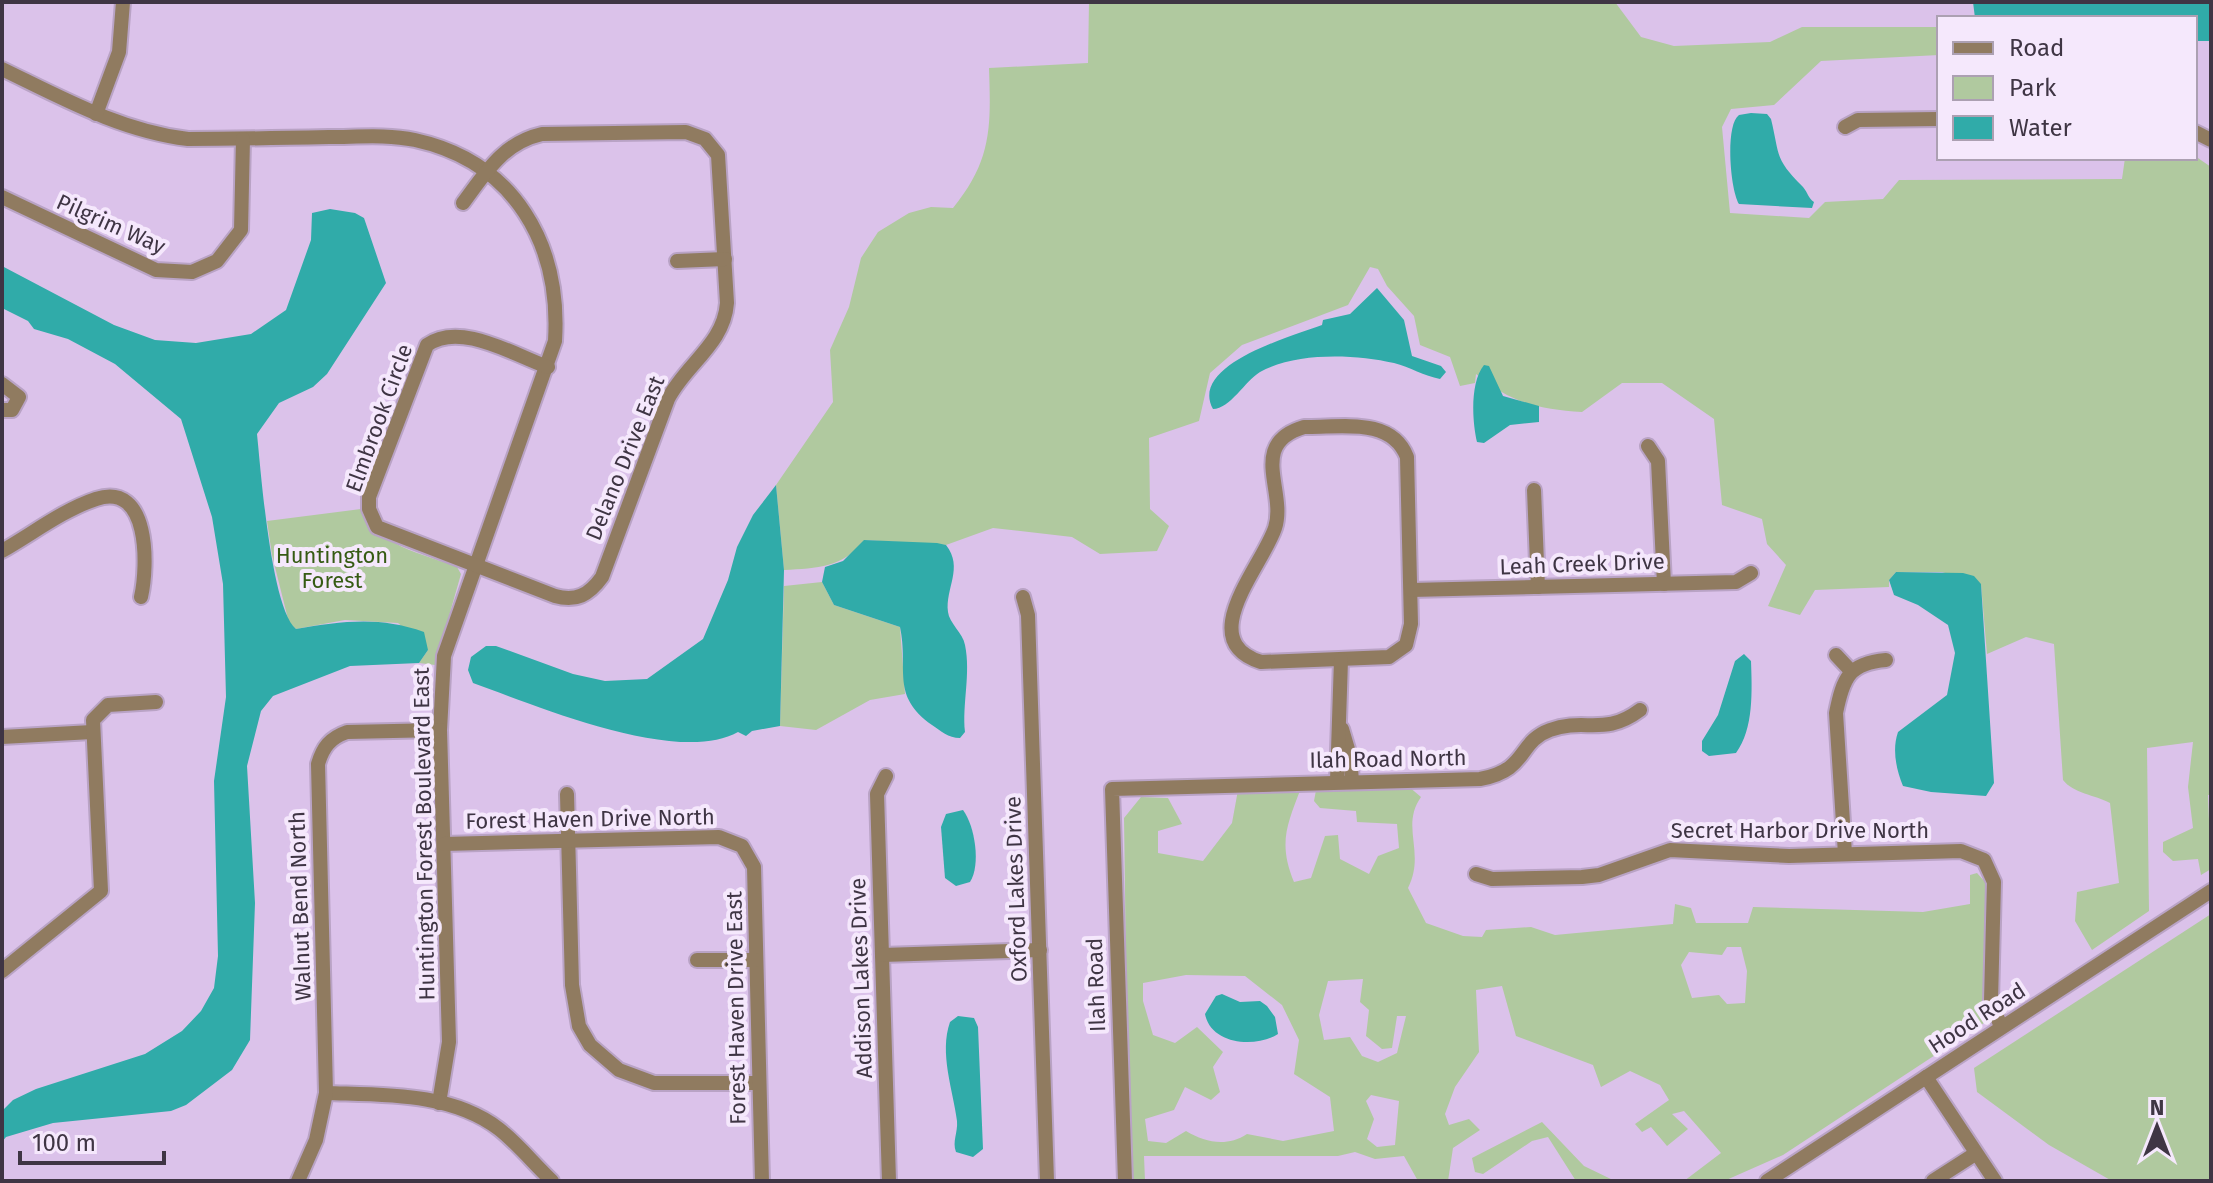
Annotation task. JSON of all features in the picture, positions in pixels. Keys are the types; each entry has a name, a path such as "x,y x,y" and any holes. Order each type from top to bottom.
{"street":[{"path":"96,114 116,64 123,2"},
{"name":"Huntington Forest Boulevard East","path":"2,69 96,114 163,136 405,138 453,152 486,173 522,208 546,251 556,313 548,367 444,656 440,730 449,1042 439,1103"},
{"path":"1845,127 1858,120 1937,119"},
{"name":"Delano Drive East","path":"474,566 566,599 585,595 602,577 668,399 681,375 719,335 726,313 720,163 705,139 686,132 542,134 513,144 486,173"},
{"name":"Pilgrim Way","path":"2,197 156,270 192,272 217,261 241,230 243,139"},
{"path":"463,203 486,173"},
{"path":"677,261 725,259"},
{"name":"Elmbrook Circle","path":"474,566 385,533 377,527 369,509 369,497 421,354 437,338 451,335 548,367"},
{"path":"2,384 19,397 12,410 2,410"},
{"path":"1304,427 1385,430 1402,444 1407,457 1411,590 1411,624 1406,645 1389,657 1261,662 1238,650 1229,628 1230,617 1276,527 1274,451 1281,439 1304,427"},
{"path":"1648,446 1658,461 1664,584"},
{"path":"1534,490 1538,587"},
{"path":"2,551 88,503 113,498 130,506 141,524 146,574 141,597"},
{"name":"Leah Creek Drive","path":"1411,590 1736,582 1751,573"},
{"name":"Oxford Lakes Drive","path":"1023,597 1028,615 1047,1181"},
{"path":"1836,655 1851,671"},
{"path":"1341,660 1341,729 1350,756 1344,781"},
{"path":"1845,854 1836,713 1840,693 1851,671 1863,662 1886,660"},
{"path":"2,971 101,891 92,732 98,711 108,705 156,702"},
{"name":"Ilah Road North","path":"1112,789 1480,779 1499,776 1520,759 1530,743 1550,730 1612,726 1640,710"},
{"name":"Walnut Bend North","path":"298,1181 316,1140 326,1093 318,764 321,752 336,736 347,732 440,730"},
{"path":"2,737 92,732"},
{"name":"Addison Lakes Drive","path":"886,776 877,794 889,1181"},
{"name":"Ilah Road","path":"1112,789 1125,1181"},
{"path":"567,794 572,985 579,1026 590,1045 619,1070 654,1083 759,1083"},
{"name":"Forest Haven Drive North","path":"444,844 719,837 736,842"},
{"name":"Forest Haven Drive East","path":"736,842 748,852 754,867 762,1181"},
{"name":"Secret Harbor Drive North","path":"1476,874 1492,879 1582,877 1670,850 1789,856 1961,851 1984,860 1994,882 1991,1001 2001,1027"},
{"name":"Hood Road","path":"1767,1181 2211,891"},
{"path":"882,955 1040,950"},
{"path":"697,960 756,960"},
{"path":"1926,1077 1995,1181"},
{"path":"326,1093 405,1097 439,1103 473,1114 500,1130 552,1181"},
{"path":"1933,1181 1975,1154"}],"green space":[{"path":"1089,2 1615,2 1641,37 1674,46 1770,42 1802,27 1937,27 1937,55 1821,61 1774,105 1731,109 1722,127 1730,213 1809,218 1825,202 1883,199 1899,180 2122,179 2125,160 2197,160 2197,157 2211,167 2211,795 2208,795 2211,869 2201,875 2198,859 2173,861 2163,852 2163,842 2193,828 2188,787 2193,742 2147,748 2149,911 2092,950 2075,921 2077,892 2119,883 2110,803 2078,791 2063,780 2054,644 2026,637 1987,654 1981,584 1942,572 1896,572 1889,580 1889,587 1815,590 1800,615 1768,606 1786,565 1767,544 1762,519 1722,505 1714,419 1662,383 1622,383 1582,412 1526,403 1501,392 1476,374 1475,383 1460,386 1450,357 1420,345 1414,316 1387,286 1378,269 1370,267 1348,305 1242,345 1210,373 1199,421 1149,438 1150,509 1169,526 1157,551 1100,554 1072,537 993,528 946,545 865,540 847,556 829,565 784,570 776,485 833,402 830,350 849,307 861,258 878,232 909,213 931,207 953,208 966,191 982,158 989,126 989,68 1088,63"},
{"name":"Huntington Forest","path":"361,509 377,531 389,540 457,567 461,574 435,665 419,663 428,650 398,623 345,620 296,629 289,623 267,521"},
{"path":"822,582 834,605 900,627 905,694 870,700 816,730 780,726 784,586"},
{"path":"1317,785 1408,786 1421,797 1413,819 1415,863 1408,888 1426,923 1463,936 1482,937 1486,930 1531,927 1555,935 1673,924 1675,904 1691,908 1696,923 1748,923 1753,907 1923,912 1970,904 1970,875 1977,873 1986,883 1983,994 1990,1019 1783,1155 1724,1181 1684,1181 1721,1153 1684,1111 1672,1114 1688,1129 1667,1146 1651,1127 1642,1132 1635,1124 1669,1100 1660,1085 1630,1071 1601,1087 1593,1065 1516,1036 1502,986 1476,990 1479,1052 1455,1087 1445,1114 1449,1125 1469,1119 1480,1130 1453,1148 1448,1181 1418,1181 1404,1156 1375,1159 1355,1152 1338,1156 1144,1156 1145,1181 1129,1181 1124,818 1141,797 1168,798 1182,824 1158,831 1158,853 1203,861 1232,823 1238,790 1301,788 1285,845 1294,882 1311,878 1325,836 1338,835 1340,859 1369,874 1378,856 1399,848 1397,824 1357,822 1356,811 1320,808 1314,801","holes":["1727,947 1741,947 1747,971 1745,1003 1727,1004 1719,995 1692,998 1681,965 1689,952 1722,955","1186,975 1245,976 1282,1005 1299,1040 1294,1074 1330,1097 1334,1131 1283,1141 1247,1134 1224,1142 1209,1141 1186,1131 1166,1143 1148,1141 1145,1119 1174,1110 1185,1087 1211,1100 1220,1092 1213,1067 1223,1052 1197,1027 1175,1043 1153,1035 1143,1001 1143,983","1363,979 1360,1002 1369,1010 1366,1036 1382,1049 1392,1048 1397,1016 1406,1016 1397,1053 1378,1062 1362,1056 1350,1037 1324,1040 1319,1015 1328,981","1371,1095 1399,1101 1395,1145 1377,1147 1367,1139 1374,1119 1366,1101"]},
{"path":"2211,914 2211,1181 2112,1181 2049,1145 1977,1092 1974,1068"},
{"path":"1542,1122 1584,1166 1615,1181 1576,1181 1548,1137 1532,1141 1483,1174 1475,1172 1472,1158"}],"water":[{"path":"1973,2 2211,2 2211,41 2197,41 2197,16 1975,16"},
{"path":"1767,114 1771,119 1780,156 1814,202 1812,208 1739,204 1731,172 1730,144 1739,115"},
{"path":"330,209 355,213 364,218 386,283 327,374 313,387 279,403 257,434 265,507 280,595 287,616 296,629 345,622 392,624 424,632 428,650 419,663 350,666 273,696 261,711 247,766 255,903 250,1040 232,1070 186,1105 171,1111 53,1123 6,1137 2,1142 2,1111 13,1100 36,1089 145,1054 182,1031 201,1011 214,988 218,956 214,781 226,697 223,584 212,517 181,419 115,364 68,339 34,329 28,321 2,308 2,266 114,325 155,340 196,343 251,334 286,310 311,240 312,213"},
{"path":"1377,288 1404,320 1412,356 1441,366 1446,372 1440,379 1378,360 1308,358 1260,372 1231,400 1213,409 1209,393 1216,378 1230,365 1269,344 1322,325 1323,320 1350,314"},
{"path":"1484,365 1489,366 1503,396 1539,406 1539,422 1510,425 1484,443 1477,442 1474,391"},
{"path":"776,485 784,570 780,726 752,731 746,736 738,732 712,741 680,742 644,737 568,717 473,683 468,670 471,657 486,646 496,646 573,674 605,681 647,679 703,639 728,580 737,547 753,515"},
{"path":"864,540 937,543 946,545 951,553 954,570 948,612 964,641 967,656 965,732 960,738 932,725 911,703 904,681 900,627 834,605 822,582 825,567 843,561"},
{"path":"1896,572 1963,573 1974,576 1981,584 1994,783 1986,796 1931,792 1903,786 1896,759 1898,732 1947,695 1955,653 1948,625 1918,605 1894,595 1889,580"},
{"path":"1744,654 1751,661 1751,709 1746,733 1736,753 1709,756 1702,751 1702,741 1718,715 1735,661"},
{"path":"963,810 973,835 976,856 970,882 956,886 945,878 941,827 946,814"},
{"path":"1222,994 1240,1002 1260,1001 1267,1006 1275,1017 1278,1034 1247,1042 1225,1038 1216,1032 1205,1014 1216,996"},
{"path":"958,1016 974,1018 978,1027 983,1149 973,1157 956,1152 955,1148 957,1121 946,1046 950,1022"}]}
